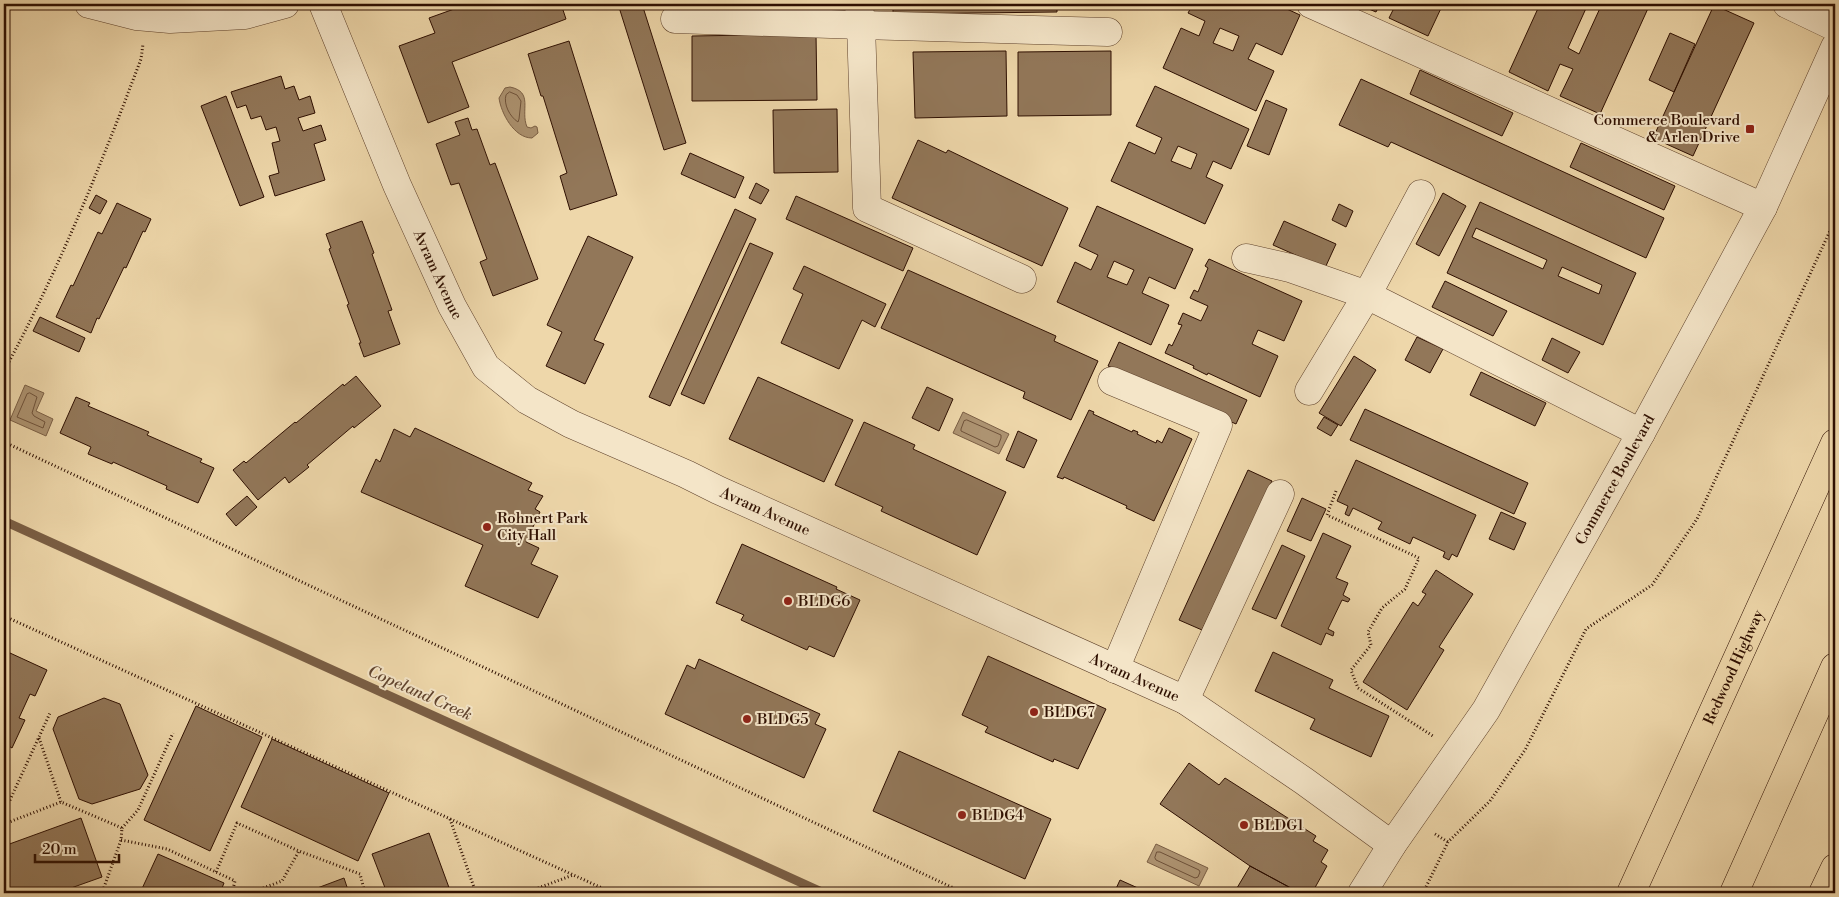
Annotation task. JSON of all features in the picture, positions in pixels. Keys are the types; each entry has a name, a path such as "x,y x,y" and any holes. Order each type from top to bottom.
{"main road":[{"name":"Redwood Highway","path":"1631,893 1835,443"},
{"path":"1734,893 1835,667"},
{"path":"1824,893 1835,868"}],"street":[{"path":"89,4 136,16 170,19 245,15 285,4"},
{"name":"Avram Avenue","path":"323,4 397,185 452,306 486,367 527,400 571,424 686,474 1185,700 1304,781 1392,845"},
{"path":"1311,4 1763,207"},
{"path":"1787,4 1835,27"},
{"path":"860,14 867,208 1022,279"},
{"path":"675,18 860,14 1108,32"},
{"name":"Commerce Boulevard","path":"1362,893 1392,845 1486,710 1641,433 1763,207 1835,47"},
{"path":"1310,391 1367,295 1421,194"},
{"path":"1246,258 1290,268 1367,295 1641,433"},
{"path":"1112,381 1218,425 1115,669"},
{"path":"1185,700 1280,494"}],"path":[{"path":"4,371 81,210 141,59 147,17"},
{"path":"1423,893 1448,842 1490,801 1525,750 1586,628 1652,585 1697,519 1835,220"},
{"path":"4,442 964,893"},
{"path":"1336,491 1327,514 1419,558 1405,589 1382,608 1368,632 1371,645 1351,670 1358,688 1433,736"},
{"path":"4,616 613,893"},
{"path":"4,813 50,714"},
{"path":"102,893 121,840 122,828 138,810 173,733"},
{"path":"38,737 61,802"},
{"path":"4,824 61,802 122,828"},
{"path":"450,820 476,893"},
{"path":"216,872 236,823 299,852 360,874 365,893"},
{"path":"1435,834 1448,842"},
{"path":"121,840 167,849 235,881 232,893"},
{"path":"250,893 282,881 299,852"},
{"path":"525,893 573,875"}],"water":[{"path":"505,88 517,89 524,97 527,127 537,127 538,133 532,138 525,137 514,129 502,111 499,98"},
{"path":"25,385 44,393 36,411 53,419 46,436 10,420"},
{"path":"963,412 1009,434 999,454 953,433"},
{"path":"1156,844 1208,868 1199,886 1147,862"}],"building":[{"path":"468,4 561,4 566,19 452,62 469,107 428,123 399,46 435,33 429,18"},
{"path":"618,4 642,4 686,143 664,150"},
{"path":"893,4 1057,4 1057,12 893,14"},
{"path":"1193,4 1276,4 1300,15 1282,55 1256,43 1248,59 1274,71 1256,111 1163,68 1181,28 1199,36 1205,21 1188,13","holes":["1220,28 1239,36 1233,51 1213,43"]},
{"path":"1357,4 1380,4 1376,12"},
{"path":"1396,4 1443,4 1428,36 1389,18"},
{"path":"1540,4 1588,4 1568,48 1579,54 1601,6 1597,4 1650,4 1600,114 1560,96 1573,69 1560,64 1548,91 1509,72"},
{"path":"1714,5 1754,23 1693,156 1653,138"},
{"path":"1670,33 1695,44 1674,92 1649,80"},
{"path":"816,34 817,100 692,101 692,36"},
{"path":"569,41 617,195 570,210 560,176 567,173 528,54"},
{"path":"1006,51 1007,116 915,118 913,52"},
{"path":"1111,51 1111,115 1018,116 1018,52"},
{"path":"1420,70 1513,113 1502,136 1410,94"},
{"path":"281,76 285,89 294,86 299,100 310,96 315,113 298,118 303,131 321,125 326,140 314,144 325,180 275,196 269,176 279,173 272,143 280,141 276,127 266,130 261,116 251,119 246,105 237,108 231,92"},
{"path":"1361,79 1664,218 1646,258 1391,142 1388,147 1339,125"},
{"path":"1155,86 1249,129 1231,169 1213,161 1206,177 1223,185 1205,224 1111,181 1129,142 1155,154 1162,138 1136,126","holes":["1178,146 1197,154 1191,169 1171,161"]},
{"path":"226,96 264,197 240,206 201,106"},
{"path":"1266,100 1287,109 1269,155 1247,146"},
{"path":"837,109 838,172 774,173 773,110"},
{"path":"468,118 472,130 477,129 490,165 495,163 538,279 493,296 480,262 487,259 459,183 451,185 436,144 460,135 455,122"},
{"path":"918,140 946,153 948,150 1068,208 1042,266 892,198"},
{"path":"1581,143 1675,186 1664,210 1570,167"},
{"path":"690,153 744,177 735,198 681,174"},
{"path":"756,183 769,190 761,204 749,198"},
{"path":"1443,193 1466,206 1439,256 1416,244"},
{"path":"96,195 107,201 100,214 89,208"},
{"path":"796,196 913,248 903,271 786,219"},
{"path":"1480,202 1636,273 1603,345 1447,273","holes":["1476,228 1547,260 1543,269 1472,237","1562,267 1602,285 1599,294 1558,276"]},
{"path":"117,203 151,219 145,232 143,231 126,268 124,267 99,319 97,318 91,333 56,317 71,285 73,286 98,232 102,234"},
{"path":"1339,204 1353,211 1346,227 1332,220"},
{"path":"1097,206 1193,249 1175,289 1149,277 1142,293 1169,305 1151,345 1057,302 1075,262 1091,270 1098,255 1079,246","holes":["1114,261 1134,270 1127,285 1107,277"]},
{"path":"735,209 756,219 670,406 649,397"},
{"path":"362,221 392,310 388,311 400,344 364,357 347,305 349,304 329,249 331,248 326,234"},
{"path":"1284,221 1336,244 1325,268 1273,245"},
{"path":"588,236 633,257 594,340 604,344 585,384 546,366 562,332 547,325"},
{"path":"750,243 773,253 704,404 681,394"},
{"path":"1209,259 1302,301 1284,341 1258,330 1252,344 1278,356 1260,397 1208,373 1207,375 1193,368 1194,366 1165,353 1169,344 1172,346 1182,325 1178,324 1183,313 1201,321 1208,306 1190,298 1194,290 1198,292 1208,268 1205,266"},
{"path":"804,266 886,304 875,327 862,320 839,369 781,343 803,294 793,289"},
{"path":"908,270 1056,336 1054,341 1098,361 1071,420 1023,398 1025,392 881,328"},
{"path":"1445,281 1507,311 1493,336 1432,307"},
{"path":"40,317 85,338 79,352 33,331"},
{"path":"1417,337 1443,349 1430,373 1405,360"},
{"path":"1552,338 1580,352 1568,373 1542,360"},
{"path":"1119,342 1247,400 1236,424 1108,366"},
{"path":"1354,356 1376,370 1341,426 1319,413"},
{"path":"1481,372 1546,403 1535,426 1470,395"},
{"path":"356,376 381,406 354,428 353,426 289,483 285,477 258,500 233,470 244,461 246,463 343,384 344,386"},
{"path":"758,377 853,420 824,482 729,439"},
{"path":"927,387 953,399 939,431 912,418"},
{"path":"76,397 90,403 88,406 149,432 147,435 202,459 200,462 214,468 198,503 166,489 167,486 113,462 112,464 88,454 91,447 60,433"},
{"path":"1365,409 1528,483 1514,514 1350,440"},
{"path":"1089,410 1094,412 1093,414 1132,432 1133,430 1138,432 1137,434 1156,443 1157,440 1162,443 1169,428 1192,439 1154,521 1126,508 1127,506 1064,477 1063,479 1057,477"},
{"path":"1324,417 1338,425 1331,436 1317,428"},
{"path":"864,422 915,445 913,449 1006,492 977,555 881,511 883,507 835,485"},
{"name":"Rohnert Park City Hall","path":"415,428 532,483 528,490 543,496 535,509 540,512 526,542 539,548 531,564 558,576 538,618 465,586 483,545 361,492 376,459 380,462 394,429 410,437"},
{"path":"1018,431 1037,440 1024,468 1006,460"},
{"path":"1356,460 1476,515 1457,557 1452,554 1449,560 1443,557 1445,552 1413,537 1410,544 1378,529 1382,522 1353,508 1349,516 1345,514 1348,506 1337,501"},
{"path":"1248,470 1272,481 1202,630 1179,620"},
{"path":"247,496 257,507 236,526 226,514"},
{"path":"1302,498 1326,509 1311,541 1287,531"},
{"path":"1501,512 1526,523 1514,550 1489,539"},
{"path":"1323,533 1351,546 1336,578 1348,583 1343,595 1350,599 1348,602 1342,600 1328,629 1334,632 1333,636 1326,633 1321,645 1281,626"},
{"name":"BLDG6","path":"742,544 837,587 836,589 860,600 834,657 809,646 807,650 741,620 744,615 716,603"},
{"path":"1282,545 1305,556 1276,619 1252,609"},
{"path":"1436,570 1473,594 1439,647 1444,650 1407,710 1363,682 1413,602 1418,606 1426,594 1422,592"},
{"path":"1273,652 1333,680 1329,688 1389,716 1371,757 1310,729 1315,719 1255,691"},
{"path":"10,653 47,670 35,696 30,694 19,718 25,720 12,748 7,745 4,753 4,667"},
{"name":"BLDG7","path":"988,656 1106,709 1078,769 1054,759 1053,762 985,732 988,727 962,715"},
{"name":"BLDG5","path":"699,659 820,714 815,724 826,729 804,778 665,714 687,665 695,669"},
{"path":"104,698 120,704 148,775 140,789 92,804 79,799 53,729 58,717"},
{"path":"196,706 262,737 210,851 144,820"},
{"path":"272,739 389,793 358,861 241,807"},
{"name":"BLDG4","path":"899,751 1051,819 1025,879 873,811"},
{"name":"BLDG1","path":"1189,763 1219,785 1225,778 1316,836 1313,841 1328,850 1321,862 1327,866 1312,893 1300,893 1250,866 1160,804"},
{"path":"81,818 102,877 57,893 9,893 4,880 4,846"},
{"path":"429,833 451,893 387,893 372,854"},
{"path":"158,854 224,883 220,893 140,893"},
{"path":"1250,866 1300,893 1234,893"},
{"path":"344,878 349,893 304,893"},
{"path":"1120,880 1149,893 1114,893"}],"waterway":[{"name":"Copeland Creek","path":"4,521 824,893"}],"place":[{"name":"Commerce Boulevard & Arlen Drive","path":"1750,129"},
{"name":"Rohnert Park City Hall","path":"487,527"},
{"name":"BLDG6","path":"788,601"},
{"name":"BLDG7","path":"1034,712"},
{"name":"BLDG5","path":"747,719"},
{"name":"BLDG4","path":"962,815"},
{"name":"BLDG1","path":"1244,825"}]}
